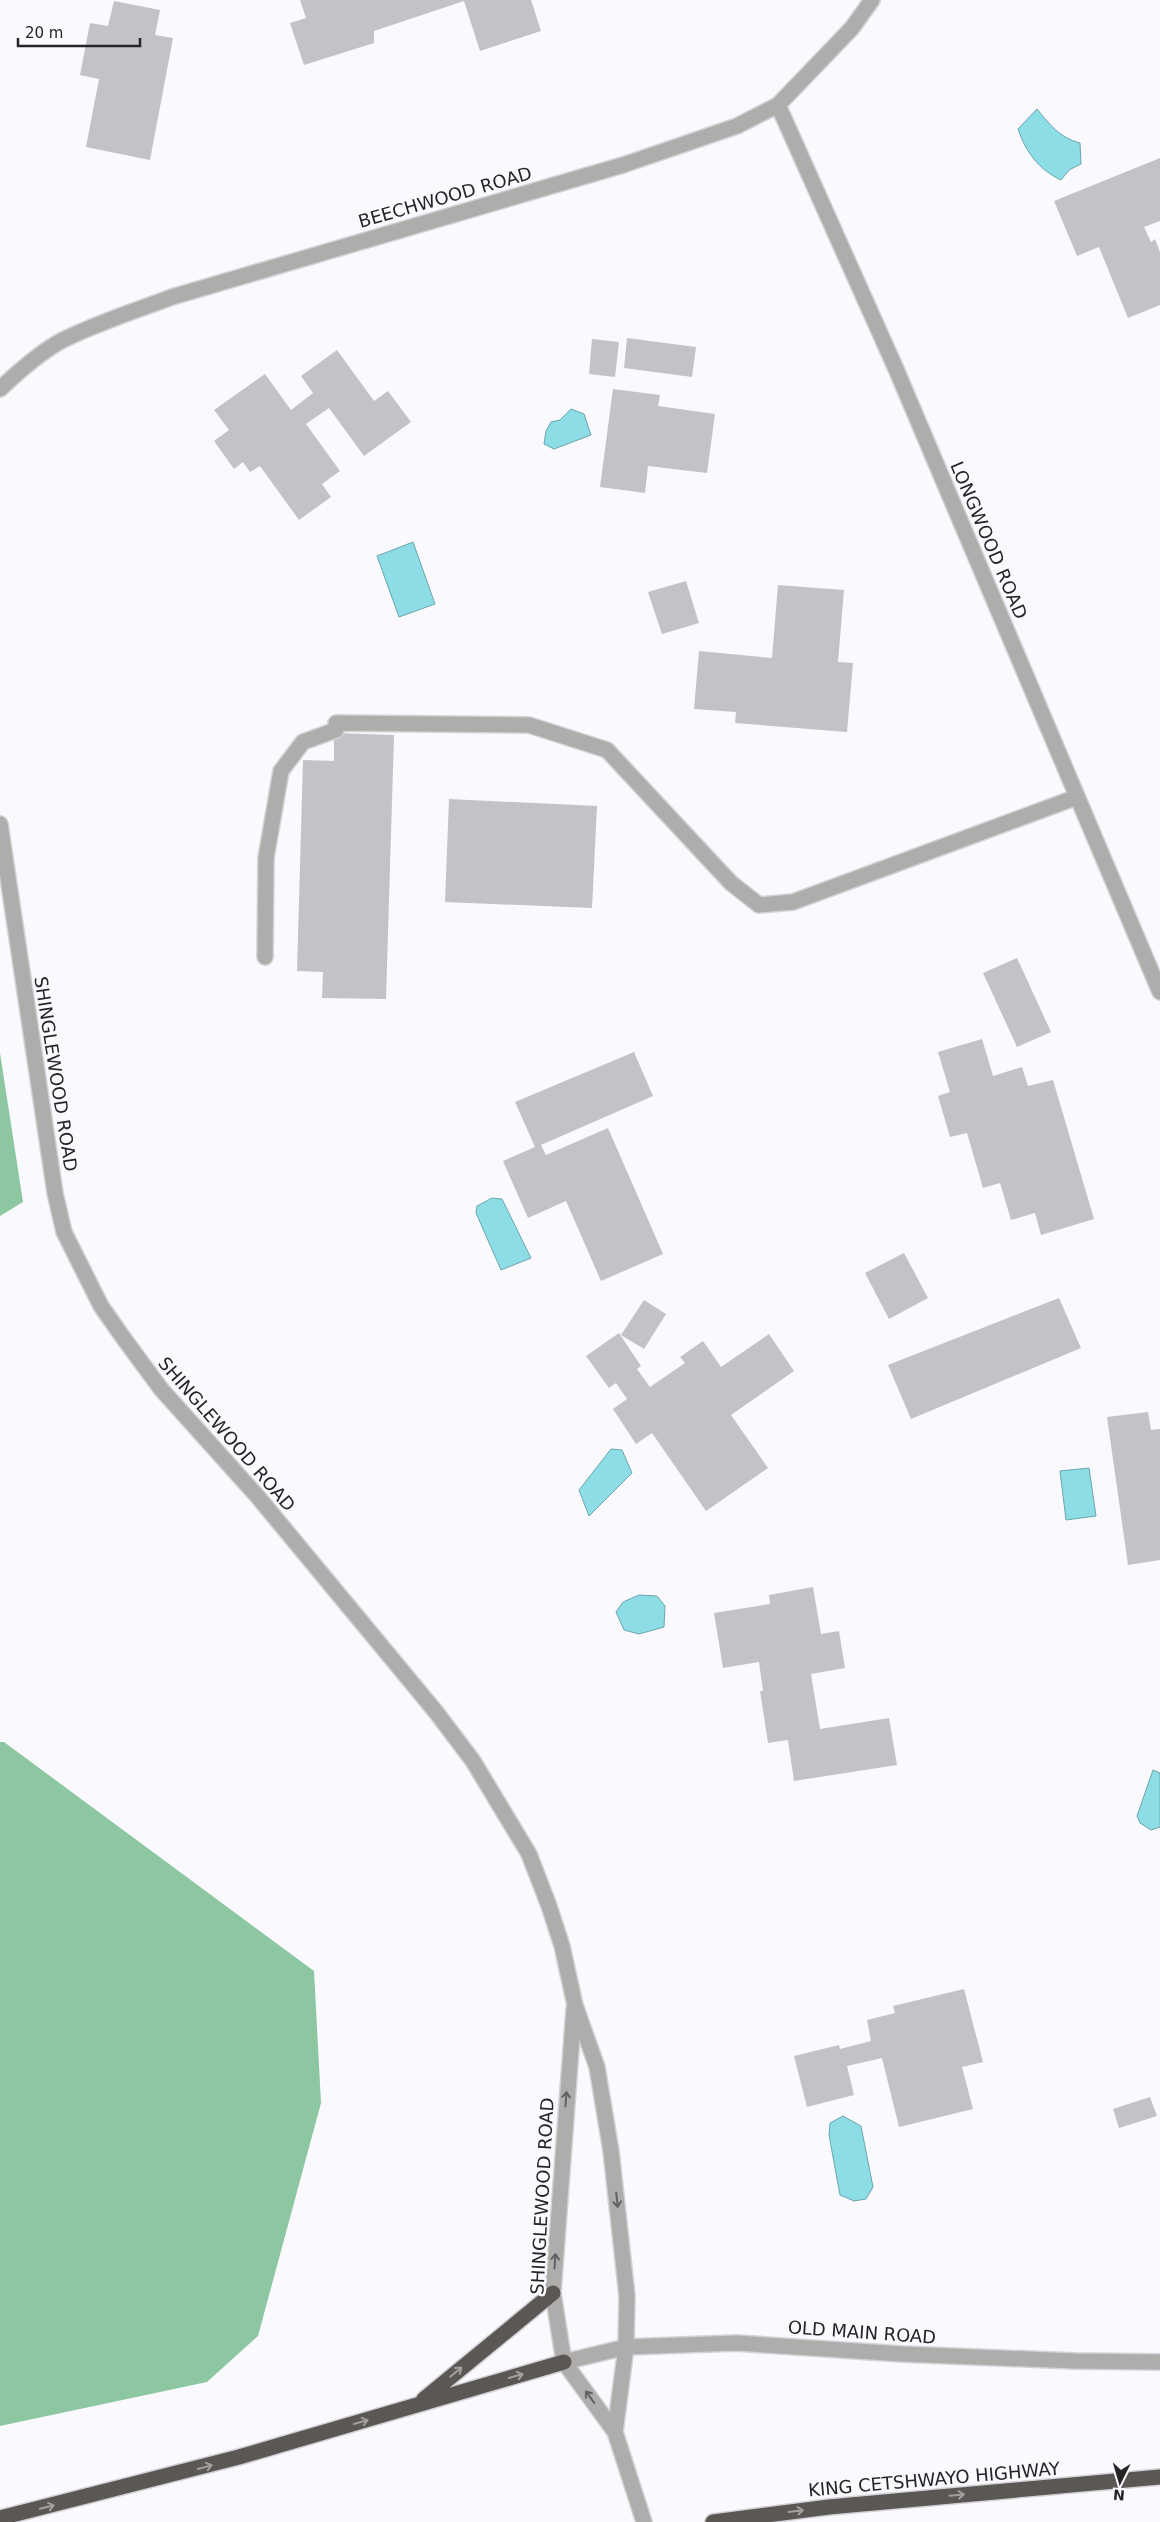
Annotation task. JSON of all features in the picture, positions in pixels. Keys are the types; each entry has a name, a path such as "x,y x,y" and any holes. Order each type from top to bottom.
{"highway":[{"path":"419,2404 553,2293"},
{"path":"0,2518 239,2457 564,2362"},
{"name":"KING CETSHWAYO HIGHWAY","path":"713,2522 829,2507 1160,2477"}],"street":[{"name":"BEECHWOOD ROAD","path":"0,389 27,365 59,342 126,314 182,294 685,145 738,126 778,106 852,28 872,0"},
{"name":"LONGWOOD ROAD","path":"778,106 896,369 1160,992"},
{"path":"265,957 266,858 281,771 303,742 336,730 336,723 529,725 607,750 731,883 758,905 793,902 1077,797"},
{"name":"SHINGLEWOOD ROAD","path":"0,824 55,1193 64,1232 101,1306 161,1389 258,1497 380,1642 473,1761 516,1831 536,1870 562,1946 575,2005 597,2067 611,2151 627,2296 626,2347 615,2432"},
{"name":"SHINGLEWOOD ROAD","path":"575,2005 568,2068 553,2293 564,2362 615,2432 644,2522"},
{"name":"OLD MAIN ROAD","path":"564,2362 626,2347 736,2343 902,2354 1075,2362 1160,2362"}],"green space":[{"path":"0,1053 23,1202 0,1216"},
{"path":"0,1742 4,1742 314,1971 321,2103 258,2336 207,2382 0,2426"}],"water":[{"path":"1037,109 1061,134 1080,143 1081,164 1069,170 1061,180 1039,165 1029,152 1018,129"},
{"path":"571,409 584,414 591,435 554,449 544,444 546,431 551,422 560,420"},
{"path":"413,542 435,604 399,617 377,556"},
{"path":"492,1198 502,1199 531,1258 501,1270 476,1213 477,1206"},
{"path":"611,1449 622,1450 632,1473 589,1516 579,1490"},
{"path":"1089,1468 1096,1516 1066,1520 1060,1471"},
{"path":"639,1595 657,1596 665,1606 664,1627 639,1634 624,1630 616,1612 623,1602"},
{"path":"1153,1770 1160,1773 1160,1827 1151,1830 1140,1823 1137,1816"},
{"path":"843,2116 861,2126 873,2187 866,2199 854,2201 840,2195 829,2135 830,2123"}],"building":[{"path":"300,0 531,0 541,31 480,51 464,1 374,31 374,43 304,65 290,23 306,18"},
{"path":"114,1 160,10 155,35 173,38 150,160 86,147 99,79 80,75 90,23 108,26"},
{"path":"1160,158 1160,221 1144,227 1151,242 1155,239 1160,252 1160,305 1128,318 1099,247 1077,256 1054,201"},
{"path":"627,338 696,347 692,377 624,368"},
{"path":"592,339 619,342 615,377 589,374"},
{"path":"337,350 374,401 388,391 411,422 364,456 329,408 306,424 340,471 322,484 331,497 299,520 260,466 250,472 243,462 234,469 214,441 229,430 214,410 265,374 291,410 313,393 301,376"},
{"path":"613,389 660,395 658,406 715,414 707,473 648,466 645,493 600,487"},
{"path":"686,581 699,623 662,634 648,592"},
{"path":"778,585 844,590 838,662 853,663 847,732 735,723 736,712 694,709 699,651 772,658"},
{"path":"334,733 394,735 386,999 322,998 323,972 297,971 303,760 334,761"},
{"path":"449,799 597,806 592,908 445,902"},
{"path":"1017,958 1051,1032 1017,1047 983,973"},
{"path":"982,1039 993,1076 1022,1067 1028,1086 1053,1080 1094,1219 1041,1235 1035,1213 1011,1220 1000,1183 983,1188 967,1133 950,1137 938,1096 950,1092 938,1052"},
{"path":"634,1052 653,1096 541,1145 546,1155 608,1128 663,1254 601,1281 566,1201 528,1218 503,1161 535,1147 515,1102"},
{"path":"904,1253 928,1298 889,1319 865,1273"},
{"path":"1059,1298 1081,1348 911,1419 888,1365"},
{"path":"644,1300 666,1314 644,1349 621,1335"},
{"path":"619,1333 641,1366 637,1369 650,1387 685,1363 680,1357 703,1341 721,1367 769,1334 794,1371 731,1415 768,1468 706,1511 652,1433 636,1444 613,1409 627,1399 616,1383 609,1388 586,1356"},
{"path":"1148,1412 1151,1430 1160,1429 1160,1560 1128,1565 1107,1417"},
{"path":"813,1587 821,1634 839,1631 845,1668 811,1674 820,1729 889,1718 897,1765 794,1781 788,1740 768,1743 760,1691 763,1691 759,1662 723,1668 714,1613 770,1604 769,1595"},
{"path":"964,1989 983,2062 962,2067 973,2109 899,2127 882,2058 847,2066 854,2095 807,2107 794,2056 839,2045 840,2049 871,2041 867,2020 895,2013 893,2006"},
{"path":"1150,2097 1157,2116 1119,2128 1113,2109"}]}
